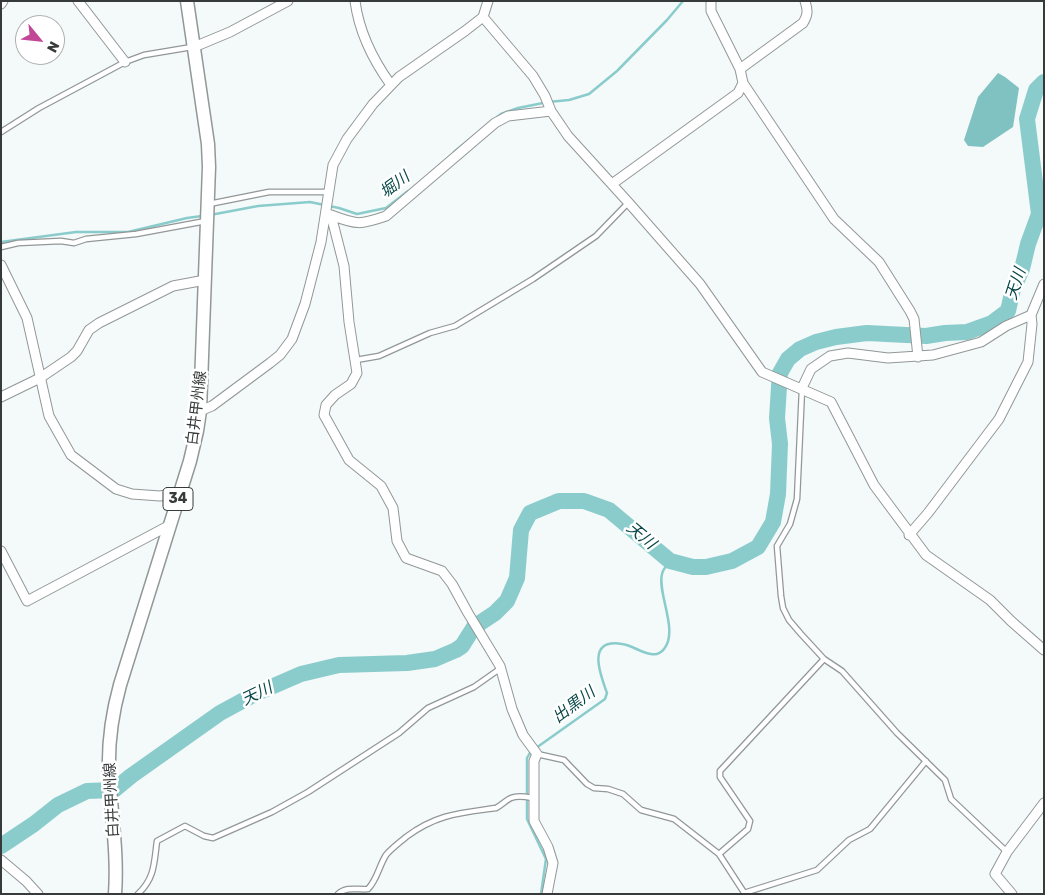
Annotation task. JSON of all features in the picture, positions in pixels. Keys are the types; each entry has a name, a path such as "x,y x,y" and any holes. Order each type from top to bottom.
{"main road":[{"name":"白井甲州線","path":"115,894 117,870 109,771 110,734 113,713 190,461 200,411 208,213 208,144 187,1"}],"street":[{"path":"78,1 125,62"},
{"path":"194,46 230,32 288,1"},
{"path":"355,1 357,15 376,64 391,85"},
{"path":"200,411 212,406 270,363 280,355 292,339 305,304 328,214 328,195 333,165 342,147 374,104 391,85 483,17 488,1"},
{"path":"711,1 711,11 740,69 743,83 834,219 879,262 910,311 914,319 918,353"},
{"path":"740,69 803,23 808,10 805,1"},
{"path":"483,17 533,76 545,96 550,109 568,136 700,284 762,372 831,402 874,485 909,535 926,555 990,600 1044,650"},
{"path":"612,184 738,93 743,83"},
{"path":"328,214 354,223 369,222 386,216 495,123 508,116 550,109"},
{"path":"328,214 344,266 349,322 357,373 351,384 335,395 326,405 324,415 349,460 381,486 393,508 397,541 406,558 442,571 452,584 501,668 512,709 524,736 536,754 534,761 534,821 548,846 553,863 547,894"},
{"path":"1,264 27,318 49,416 71,455 116,489 132,494 160,496 173,494 179,496"},
{"path":"1,397 40,378 71,357 77,351 89,330 99,323 173,286 205,280"},
{"path":"909,535 928,513 999,419 1028,362 1032,324 1031,315 1044,284"},
{"path":"802,388 812,369 830,356 848,353 888,358 956,350 981,342 1006,326 1031,315"},
{"path":"1,551 28,600 170,525"},
{"path":"1012,894 995,874 1007,852 1044,803"},
{"path":"1,860 38,894"}],"lane":[{"path":"1,132 39,108 125,62 144,55 194,46"},
{"path":"1,247 18,243 61,240 74,243 86,239 136,234 208,213 269,192 328,195"},
{"path":"356,360 379,356 430,333 455,326 533,279 596,236 628,202"},
{"path":"802,388 798,499 790,524 777,546 783,608 789,620 824,659 842,671 897,733 945,780 951,799 1007,852"},
{"path":"718,854 748,829 750,821 720,777 720,771 824,659"},
{"path":"138,894 149,881 152,873 157,841 184,826 204,836 213,838 272,812 308,792 399,733 428,708 474,687 501,668"},
{"path":"536,754 564,760 587,784 594,788 608,789 624,794 641,810 674,819 718,854 745,893 817,870 849,840 870,828 926,761"},
{"path":"338,894 342,890 350,888 368,889 385,857 395,846 429,822 448,815 496,808 510,798 534,798"}],"shaded area":[{"path":"998,73 1019,88 1013,127 983,147 968,146 964,140 978,97"}],"waterway":[{"name":"堀川","path":"497,117 518,108 569,100 589,94 617,71 683,1"},
{"name":"天川","path":"1,846 58,805 87,791 114,790 220,713 255,694 301,674 339,665 407,663 435,659 456,650 462,646 474,627 495,613 507,601 517,578 521,530 530,513 559,501 584,501 609,510 670,561 693,567 706,567 732,561 758,547 773,522 778,494 780,444 777,418 780,373 788,359 800,349 816,342 836,337 867,333 926,336 967,332 992,323 1008,311 1013,289 1022,269 1028,244 1039,214 1027,119 1036,90 1044,82"},
{"name":"堀川","path":"454,152 475,135"},
{"name":"堀川","path":"210,215 258,206 310,202 357,214 386,208 408,191"},
{"name":"堀川","path":"1,242 76,232 128,232 202,216"},
{"name":"出黒川","path":"536,748 605,699 607,693 598,659 603,646 622,644 653,654 664,649 668,641 669,622 661,582 665,567 670,561"},
{"name":"出黒川","path":"531,751 527,758 527,819 546,859 541,894"}]}
